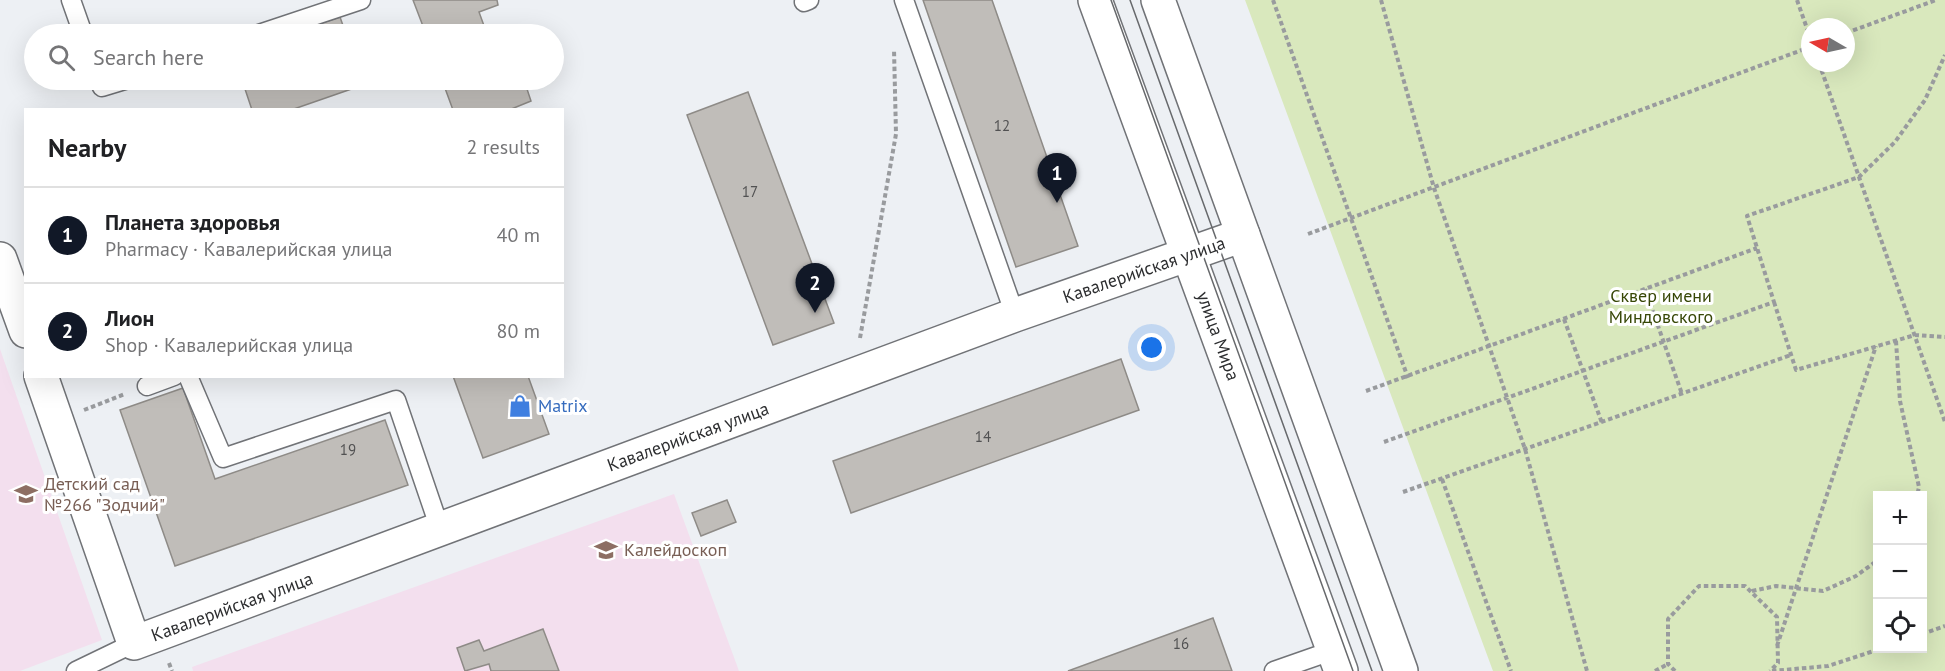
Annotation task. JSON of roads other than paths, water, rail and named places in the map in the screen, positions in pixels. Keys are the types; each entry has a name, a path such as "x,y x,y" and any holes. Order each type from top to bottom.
{"street":[{"name":"улица Мира","path":"1095,0 1338,660"},
{"path":"1158,0 1401,671"},
{"name":"Кавалерийская улица","path":"134,643 1015,315 1243,235"},
{"path":"0,259 24,325"},
{"path":"42,378 134,643"}],"lane":[{"path":"71,0 79,24"},
{"path":"289,24 361,0"},
{"path":"904,0 1015,315"},
{"path":"147,386 169,378"},
{"path":"189,378 223,458 396,400 440,529"},
{"path":"76,671 134,643"},
{"path":"1274,671 1338,660"}],"tram line":[{"path":"1111,0 1353,671"},
{"path":"1130,0 1372,671"}],"place":[{"name":"Планета здоровья","path":"1057,203"},
{"name":"Лион","path":"815,313"},
{"name":"Matrix","path":"520,406"},
{"name":"Детский сад №266 \"Зодчий\"","path":"26,494"},
{"name":"Калейдоскоп","path":"606,550"}],"park label":[{"name":"Сквер имени Миндовского","path":"1661,306"}]}
